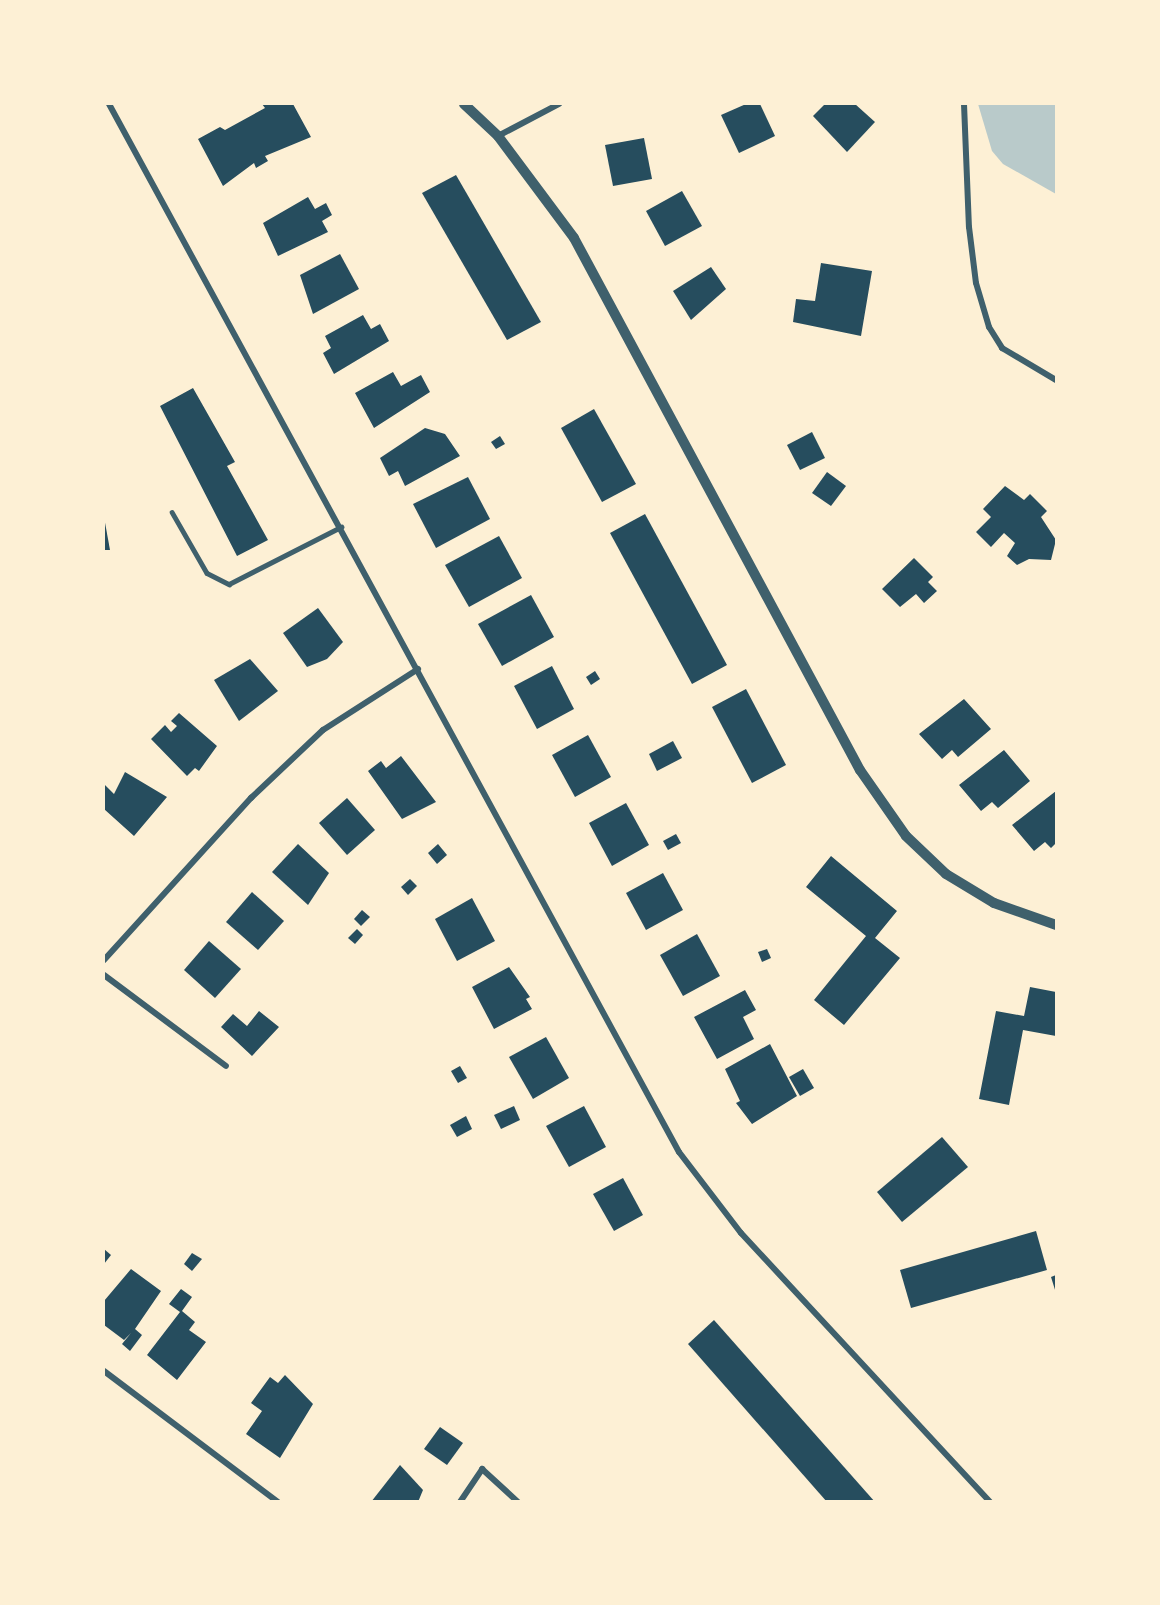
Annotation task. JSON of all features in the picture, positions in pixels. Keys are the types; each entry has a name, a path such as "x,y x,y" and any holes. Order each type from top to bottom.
{"street":[{"path":"104,107 109,104 706,1193 990,1502"},
{"path":"464,104 498,135 574,238 860,770 906,836 946,874 994,903 1056,926"},
{"path":"498,135 559,104"},
{"path":"964,104 969,227 976,283 989,327 1002,348 1056,380"},
{"path":"104,960 251,798 323,730 418,669"},
{"path":"104,975 226,1066"},
{"path":"104,1371 278,1502"},
{"path":"460,1502 482,1469 519,1502"}],"lane":[{"path":"172,512 207,573 229,584 341,527"}],"shaded area":[{"path":"978,104 1056,104 1056,194 1003,164 992,151"}],"building":[{"path":"262,104 293,104 311,137 265,156 268,161 256,168 254,163 223,186 198,139 220,127 225,130 265,108"},
{"path":"746,104 760,104 775,136 739,153 721,115"},
{"path":"825,104 855,104 875,122 847,152 813,116"},
{"path":"644,138 652,179 613,186 605,145"},
{"path":"456,175 541,322 507,340 422,193"},
{"path":"682,191 702,226 665,246 646,211"},
{"path":"308,197 315,209 326,203 332,215 322,221 328,232 278,256 263,223"},
{"path":"340,254 359,289 313,314 300,275"},
{"path":"821,263 872,271 861,336 793,322 796,299 815,301"},
{"path":"711,267 726,289 691,320 673,291"},
{"path":"363,315 371,329 380,324 389,341 334,374 323,353 331,348 325,336"},
{"path":"393,372 401,386 421,375 430,392 374,428 355,393"},
{"path":"193,388 235,462 227,466 268,540 237,556 160,406"},
{"path":"594,409 636,484 602,502 561,428"},
{"path":"425,428 445,434 460,456 405,486 398,471 389,476 380,458"},
{"path":"812,432 825,458 800,470 787,445"},
{"path":"500,436 505,444 496,449 491,442"},
{"path":"827,472 846,486 831,506 812,493"},
{"path":"468,477 490,519 436,548 413,504"},
{"path":"1005,486 1024,500 1030,494 1047,511 1041,517 1056,540 1051,560 1029,559 1017,565 1007,556 1015,543 1004,533 991,547 976,532 991,517 983,509"},
{"path":"645,514 727,665 692,684 610,533"},
{"path":"104,517 110,550 104,550"},
{"path":"499,536 522,578 469,607 445,565"},
{"path":"914,558 933,577 928,582 937,591 924,603 916,594 900,607 882,589"},
{"path":"531,595 554,637 502,666 478,624"},
{"path":"318,608 343,642 327,659 307,667 283,633"},
{"path":"250,659 278,691 239,721 214,680"},
{"path":"552,666 574,709 537,729 514,686"},
{"path":"595,671 600,679 591,685 586,677"},
{"path":"746,689 786,765 752,783 712,707"},
{"path":"964,699 991,729 958,757 952,750 942,759 919,734"},
{"path":"179,713 217,746 199,771 195,768 187,776 151,739 165,725 171,732 177,726 171,721"},
{"path":"588,735 611,777 575,797 552,755"},
{"path":"673,741 682,758 657,771 649,754"},
{"path":"1004,750 1030,781 998,808 992,802 981,811 959,785"},
{"path":"401,756 436,802 402,819 368,771 381,761 386,768"},
{"path":"125,772 167,797 134,836 104,809 104,784 114,794"},
{"path":"1056,791 1056,843 1051,848 1045,842 1034,851 1012,825"},
{"path":"347,798 375,830 347,855 319,823"},
{"path":"626,803 649,845 612,866 589,823"},
{"path":"676,834 681,843 668,850 663,841"},
{"path":"298,844 329,873 308,905 272,872"},
{"path":"438,844 447,855 437,864 428,853"},
{"path":"831,856 897,911 875,938 900,958 844,1025 814,1000 866,936 806,887"},
{"path":"663,873 683,910 646,930 626,893"},
{"path":"410,879 417,886 408,895 401,887"},
{"path":"252,892 284,921 258,950 226,922"},
{"path":"472,898 495,941 457,961 435,919"},
{"path":"362,910 370,917 361,926 354,919"},
{"path":"357,929 363,935 355,944 348,938"},
{"path":"697,934 720,976 683,996 660,955"},
{"path":"209,941 241,969 215,998 184,970"},
{"path":"767,949 771,958 762,962 758,952"},
{"path":"509,967 530,997 526,999 532,1009 494,1029 472,987"},
{"path":"1030,987 1056,992 1056,1036 1023,1030 1009,1105 979,1099 996,1011 1024,1016"},
{"path":"745,990 756,1010 743,1017 754,1039 717,1059 694,1017"},
{"path":"259,1011 279,1027 252,1056 221,1027 233,1014 247,1026"},
{"path":"546,1037 569,1078 533,1099 509,1057"},
{"path":"770,1044 797,1096 752,1124 736,1103 740,1101 725,1069"},
{"path":"460,1066 467,1078 458,1083 451,1071"},
{"path":"803,1069 814,1088 800,1096 789,1077"},
{"path":"514,1106 520,1120 501,1129 494,1115"},
{"path":"584,1106 606,1147 569,1167 546,1126"},
{"path":"466,1116 472,1129 457,1137 450,1125"},
{"path":"942,1137 968,1167 902,1222 877,1192"},
{"path":"623,1178 643,1215 614,1231 593,1194"},
{"path":"1036,1231 1047,1270 911,1308 900,1270"},
{"path":"104,1249 111,1255 104,1264"},
{"path":"192,1253 202,1259 192,1271 184,1264"},
{"path":"131,1269 161,1291 135,1329 142,1335 130,1351 122,1344 131,1333 124,1340 104,1325 104,1301"},
{"path":"1056,1275 1056,1293 1051,1277"},
{"path":"181,1289 192,1297 182,1311 195,1322 189,1330 206,1342 177,1380 147,1355 180,1312 169,1304"},
{"path":"714,1320 875,1502 827,1502 688,1344"},
{"path":"285,1375 313,1404 280,1458 246,1434 262,1411 251,1403 270,1377 278,1383"},
{"path":"440,1427 463,1443 447,1465 424,1449"},
{"path":"400,1465 423,1490 418,1502 371,1502"}]}
